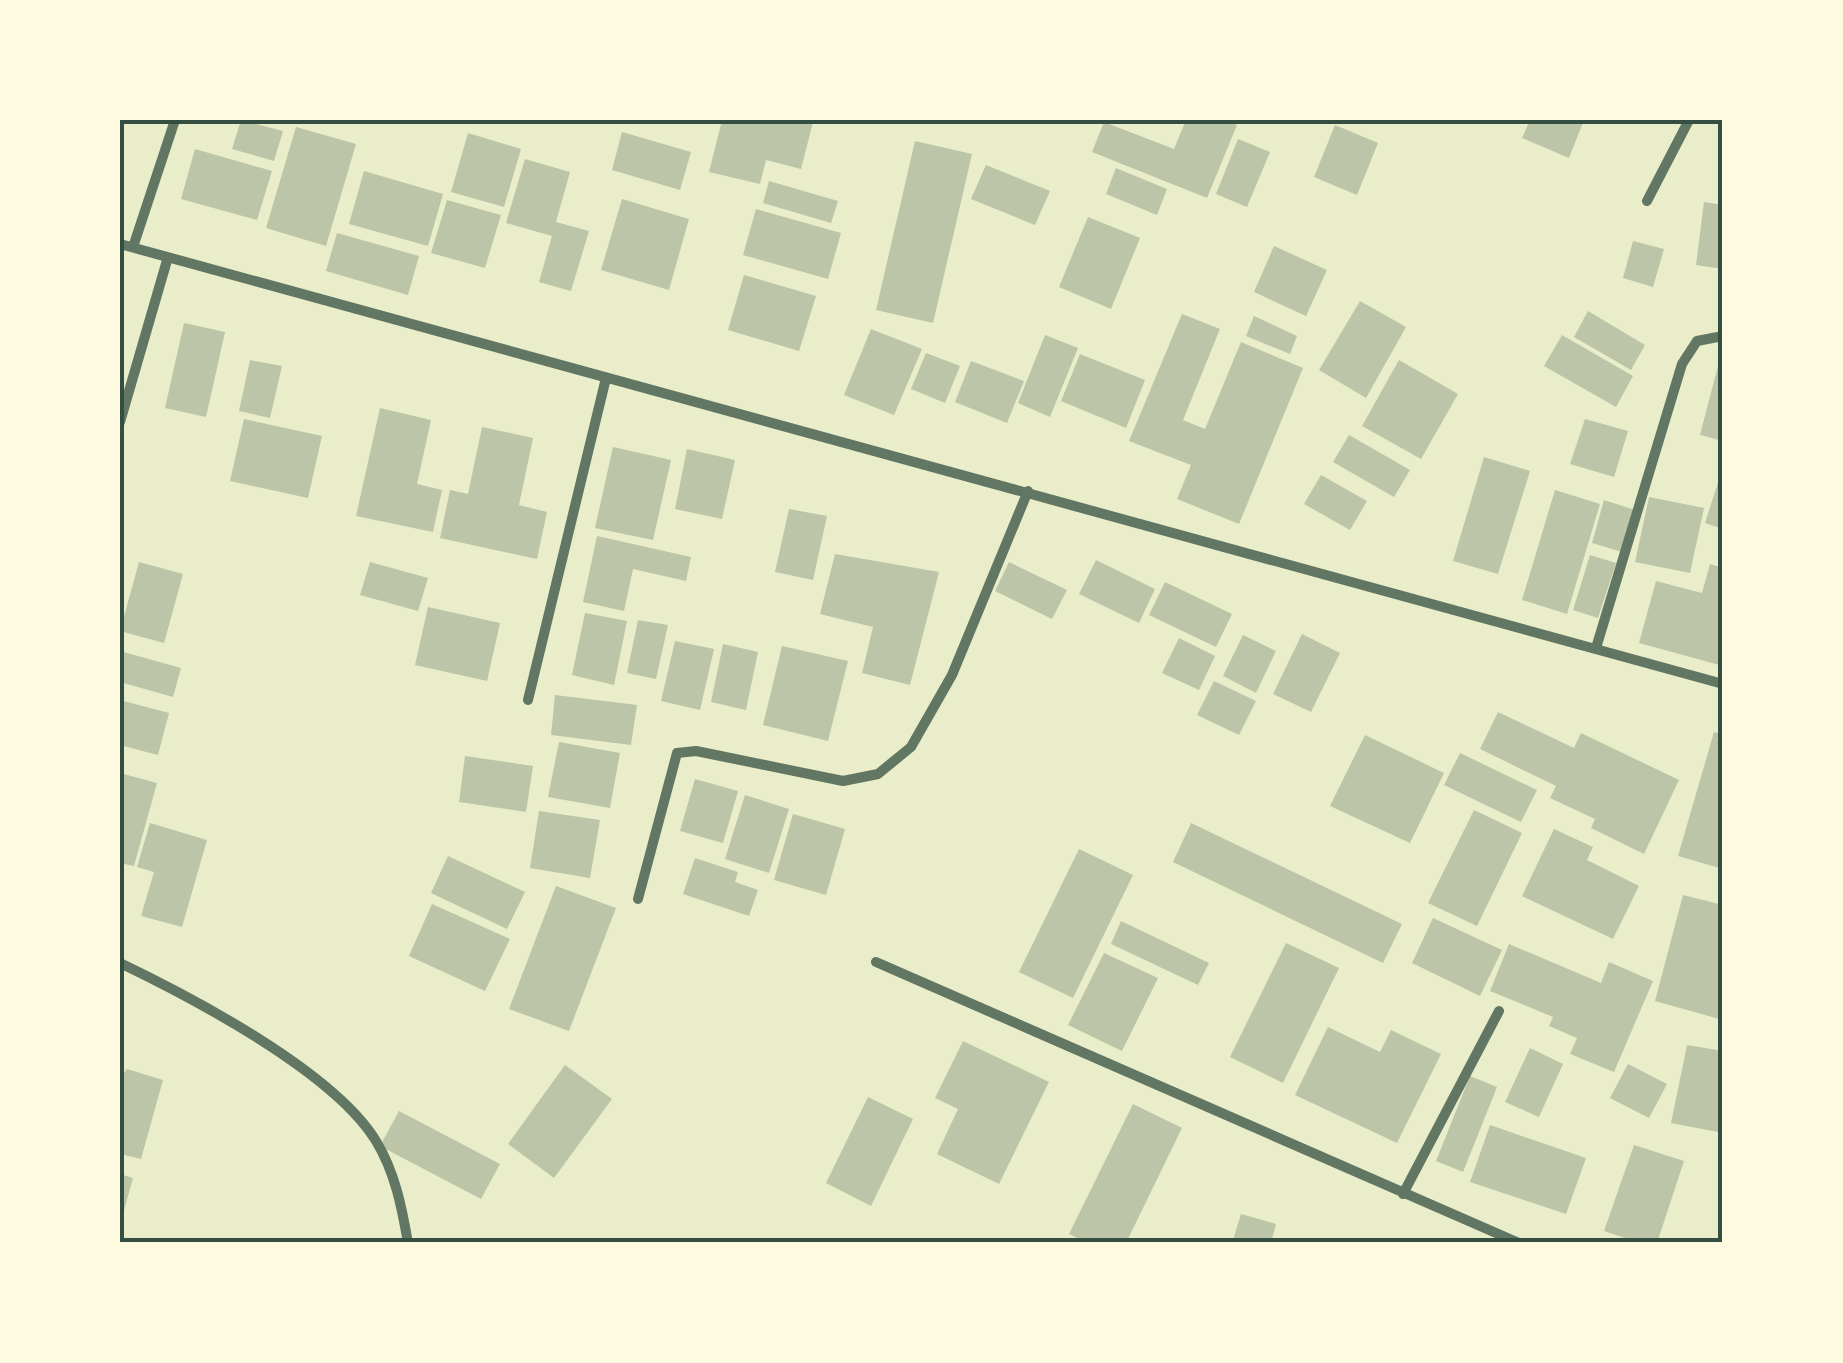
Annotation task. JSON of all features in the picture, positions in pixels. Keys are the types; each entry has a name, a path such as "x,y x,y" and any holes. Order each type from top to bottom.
{"street":[{"path":"133,248 176,120"},
{"path":"1647,201 1689,120"},
{"path":"120,244 1028,490 1723,684"},
{"path":"120,422 168,257"},
{"path":"1596,648 1682,364 1697,342 1723,336"},
{"path":"528,700 606,378"},
{"path":"638,899 677,753 696,751 844,780 878,774 910,747 952,675 1028,490"},
{"path":"876,962 1519,1243"},
{"path":"120,963 202,1002 324,1085 375,1140 399,1193 408,1243"},
{"path":"1403,1194 1500,1011"}],"building":[{"path":"241,120 283,131 274,161 232,149"},
{"path":"722,120 813,122 801,169 766,160 760,184 709,172"},
{"path":"1186,120 1225,120 1237,125 1207,198 1092,152 1104,122 1174,149"},
{"path":"1530,120 1584,120 1569,158 1522,138"},
{"path":"1335,125 1378,143 1357,195 1314,177"},
{"path":"296,127 356,144 326,246 266,228"},
{"path":"622,132 691,152 680,190 612,170"},
{"path":"468,133 521,149 504,207 451,192"},
{"path":"1238,139 1270,152 1247,207 1216,194"},
{"path":"915,141 972,154 933,323 876,310"},
{"path":"195,149 272,171 257,220 181,199"},
{"path":"525,159 570,172 556,222 589,231 571,291 539,282 552,236 506,223"},
{"path":"986,165 1050,191 1035,225 971,199"},
{"path":"1116,168 1167,189 1157,215 1106,194"},
{"path":"364,171 443,194 428,246 349,224"},
{"path":"769,181 838,201 831,223 763,203"},
{"path":"622,199 689,219 669,290 601,270"},
{"path":"447,200 501,215 485,268 431,253"},
{"path":"1704,202 1723,205 1723,269 1696,265"},
{"path":"756,209 841,233 828,279 743,255"},
{"path":"1088,217 1140,238 1111,309 1059,287"},
{"path":"337,233 419,256 408,295 326,271"},
{"path":"1633,241 1664,249 1653,287 1623,278"},
{"path":"1274,246 1327,270 1306,316 1254,292"},
{"path":"744,275 816,296 799,351 728,330"},
{"path":"1360,301 1406,327 1366,398 1319,370"},
{"path":"1588,311 1645,345 1631,370 1574,337"},
{"path":"1182,314 1220,329 1183,420 1205,429 1241,342 1303,368 1239,524 1177,499 1191,465 1129,441"},
{"path":"1254,316 1297,336 1290,354 1246,336"},
{"path":"184,323 225,332 206,417 165,408"},
{"path":"871,329 922,349 894,415 844,395"},
{"path":"1045,335 1078,348 1050,417 1018,403"},
{"path":"1562,335 1633,376 1616,407 1544,366"},
{"path":"926,353 960,366 945,403 911,389"},
{"path":"1080,354 1145,380 1126,428 1061,401"},
{"path":"250,360 282,366 270,418 239,411"},
{"path":"1399,360 1458,394 1421,459 1362,426"},
{"path":"971,361 1024,381 1007,423 955,402"},
{"path":"1718,366 1723,367 1723,441 1700,435"},
{"path":"380,408 431,420 417,484 442,490 433,532 356,516"},
{"path":"244,419 322,436 308,498 230,481"},
{"path":"1585,419 1628,431 1614,477 1570,464"},
{"path":"482,427 533,438 519,505 547,512 537,559 440,538 450,490 468,494"},
{"path":"1349,435 1410,470 1394,497 1333,462"},
{"path":"613,447 671,460 653,540 595,528"},
{"path":"687,449 735,460 722,519 675,509"},
{"path":"1484,457 1530,471 1498,574 1453,561"},
{"path":"1723,467 1723,529 1705,523"},
{"path":"1321,475 1367,501 1350,530 1304,504"},
{"path":"1555,490 1600,504 1567,614 1522,600"},
{"path":"1649,497 1704,508 1690,573 1635,562"},
{"path":"1604,500 1635,510 1622,552 1592,543"},
{"path":"789,509 827,516 813,580 775,572"},
{"path":"597,536 691,557 686,581 633,569 624,611 583,602"},
{"path":"835,554 939,572 910,685 862,673 873,627 820,614"},
{"path":"1590,555 1616,563 1598,618 1573,610"},
{"path":"1096,560 1155,589 1139,623 1079,594"},
{"path":"139,562 183,574 164,643 120,631"},
{"path":"370,562 428,578 418,611 360,595"},
{"path":"1009,562 1067,590 1052,619 995,591"},
{"path":"1710,564 1723,568 1723,666 1639,643 1656,581 1702,593"},
{"path":"1165,582 1232,614 1216,647 1149,615"},
{"path":"428,607 500,623 487,681 415,665"},
{"path":"585,613 627,621 614,685 572,675"},
{"path":"638,620 668,625 656,679 627,673"},
{"path":"1302,634 1340,653 1311,712 1273,694"},
{"path":"1243,635 1276,651 1256,693 1223,676"},
{"path":"1179,638 1215,656 1199,690 1162,673"},
{"path":"675,641 714,649 700,710 661,701"},
{"path":"723,644 758,652 746,710 711,702"},
{"path":"782,646 848,661 828,741 763,725"},
{"path":"120,651 181,668 173,697 120,682"},
{"path":"1214,681 1256,701 1239,735 1197,715"},
{"path":"555,695 637,705 631,745 551,735"},
{"path":"120,700 169,713 158,755 120,745"},
{"path":"1498,712 1574,748 1581,733 1679,780 1644,854 1591,828 1595,819 1550,798 1556,786 1480,749"},
{"path":"1714,732 1723,734 1723,869 1678,856"},
{"path":"1365,735 1444,773 1410,843 1330,806"},
{"path":"559,742 620,753 610,808 548,797"},
{"path":"1460,753 1537,790 1521,822 1444,785"},
{"path":"465,756 533,766 526,812 459,802"},
{"path":"120,773 157,783 134,866 120,863"},
{"path":"695,779 738,791 723,843 680,831"},
{"path":"745,795 789,809 769,873 725,859"},
{"path":"1474,810 1522,833 1477,926 1428,903"},
{"path":"539,811 600,820 590,878 530,868"},
{"path":"793,814 845,829 826,895 774,880"},
{"path":"150,823 207,840 182,927 141,916 154,872 137,867"},
{"path":"1191,823 1402,924 1383,963 1173,862"},
{"path":"1554,829 1593,847 1587,860 1639,886 1613,939 1522,896"},
{"path":"1079,849 1133,875 1073,998 1019,972"},
{"path":"448,856 525,892 507,929 431,893"},
{"path":"695,858 738,872 735,882 758,890 749,916 683,894"},
{"path":"556,886 616,908 569,1031 509,1009"},
{"path":"1683,895 1723,905 1723,1020 1655,1001"},
{"path":"432,904 510,939 485,991 409,956"},
{"path":"1433,918 1502,950 1480,996 1412,963"},
{"path":"1121,921 1209,963 1198,985 1111,944"},
{"path":"1286,943 1339,968 1283,1083 1230,1057"},
{"path":"1509,944 1601,983 1609,962 1653,981 1614,1072 1570,1054 1577,1038 1549,1026 1553,1017 1490,991"},
{"path":"1104,953 1158,978 1122,1051 1068,1025"},
{"path":"1328,1027 1380,1052 1391,1030 1441,1054 1397,1143 1295,1095"},
{"path":"963,1041 1049,1082 999,1184 937,1154 958,1109 935,1098"},
{"path":"1687,1045 1723,1051 1723,1133 1671,1123"},
{"path":"1530,1048 1563,1064 1539,1117 1505,1102"},
{"path":"1628,1064 1667,1084 1649,1118 1610,1098"},
{"path":"565,1065 612,1099 554,1178 508,1144"},
{"path":"127,1069 163,1080 141,1159 120,1154 120,1078"},
{"path":"1470,1076 1497,1087 1463,1172 1436,1161"},
{"path":"868,1097 913,1119 871,1206 826,1183"},
{"path":"1133,1104 1182,1128 1126,1243 1087,1243 1069,1234"},
{"path":"399,1111 500,1164 481,1199 380,1146"},
{"path":"1490,1125 1586,1158 1566,1214 1470,1182"},
{"path":"1634,1145 1684,1161 1657,1243 1640,1243 1604,1231"},
{"path":"120,1174 133,1178 121,1221 120,1221"},
{"path":"1241,1214 1276,1224 1271,1243 1232,1243"}]}
